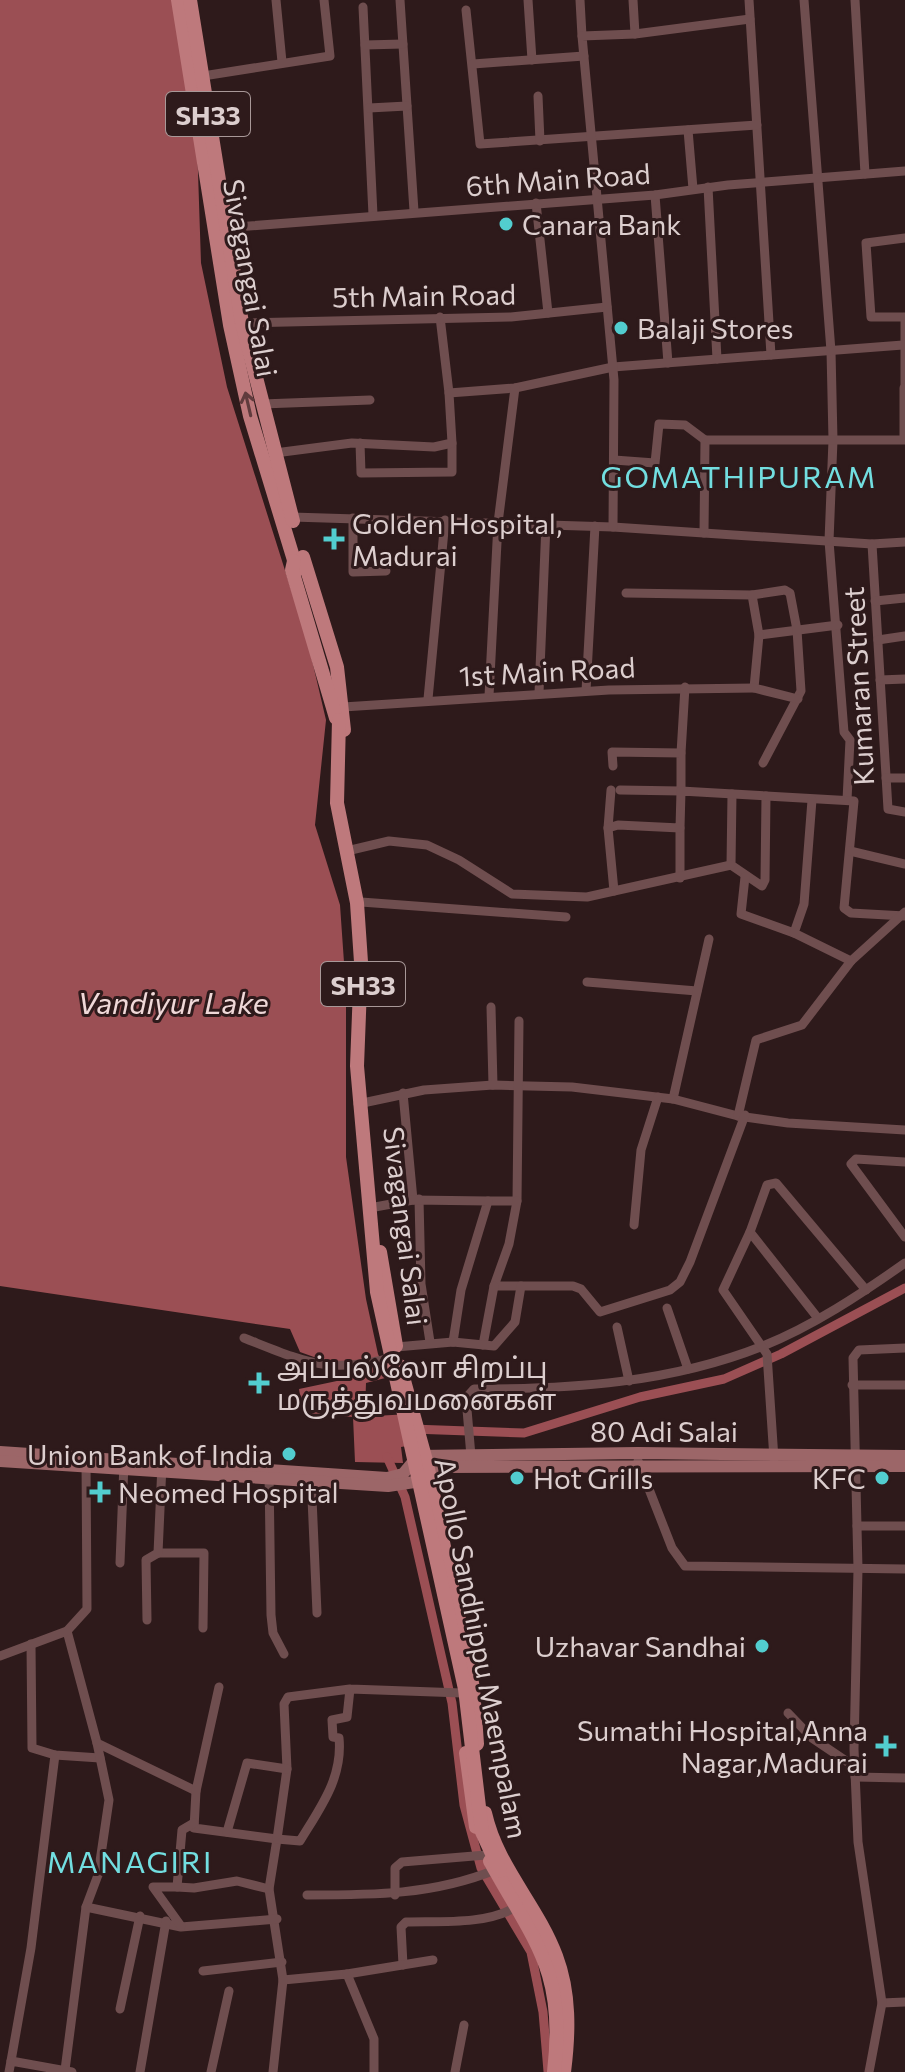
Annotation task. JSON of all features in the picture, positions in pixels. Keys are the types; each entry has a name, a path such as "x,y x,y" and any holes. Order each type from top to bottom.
{"main road":[{"name":"Sivagangai Salai","path":"178,0 250,416 298,559 341,716 342,802 361,902 361,1104 394,1354"},
{"name":"Sivagangai Salai","path":"190,0 203,76 219,228 292,517 298,559 292,570 331,692 337,725 335,803 355,902 359,962 355,1022 375,1293 394,1354 408,1417 459,1693 470,1799 482,1855 495,1871 512,1909 552,1979 558,2028 554,2072"},
{"name":"Apollo Sandhippu Maempalam","path":"341,716 337,803 357,903 361,962 357,1066 377,1292 465,1689 474,1790 482,1832 495,1871"},
{"name":"80 Adi Salai","path":"0,1452 124,1465 387,1482 414,1462 471,1456 856,1461 905,1456"},
{"name":"80 Adi Salai","path":"414,1462 442,1467 638,1459"},
{"name":"80 Adi Salai","path":"0,1461 86,1462"},
{"name":"80 Adi Salai","path":"856,1461 905,1466"},
{"name":"Sivagangai Salai","path":"414,1462 473,1688 485,1816 497,1850 555,1955 567,2005 564,2072"}],"street":[{"path":"276,0 282,62"},
{"path":"203,76 330,56 324,0"},
{"path":"400,0 414,211"},
{"path":"528,0 532,60"},
{"path":"580,0 613,367 613,527"},
{"path":"633,0 635,34"},
{"path":"749,0 771,355"},
{"path":"804,0 831,351 833,440 829,541 844,732 850,740 847,800"},
{"path":"855,0 865,174"},
{"path":"363,7 373,215"},
{"path":"466,10 480,144 757,125"},
{"path":"582,36 635,34 750,19"},
{"path":"365,45 403,44"},
{"path":"473,64 584,56"},
{"path":"538,96 540,141"},
{"path":"369,108 407,106"},
{"path":"688,130 693,189"},
{"name":"6th Main Road","path":"219,228 655,195 760,182 905,171"},
{"path":"708,187 717,359"},
{"path":"655,195 668,363"},
{"path":"536,203 548,313"},
{"path":"614,460 655,463 659,424 685,425 705,440 904,440 904,317 871,317 866,243 904,238 905,249"},
{"name":"5th Main Road","path":"242,323 548,313 607,307"},
{"path":"360,443 361,473 452,472 449,393 440,317"},
{"path":"449,393 515,388 613,367 903,345"},
{"path":"489,696 498,523 515,388"},
{"path":"262,404 370,400"},
{"path":"704,533 705,440"},
{"path":"275,453 308,446 360,443 434,447 452,443"},
{"path":"292,517 546,524 872,544 905,542"},
{"path":"353,518 353,572 386,571"},
{"path":"428,699 445,520"},
{"path":"539,693 546,524"},
{"path":"586,691 595,526"},
{"name":"Kumaran Street","path":"872,544 888,809 905,812"},
{"path":"626,593 752,595 788,591 797,630 802,677 798,699 763,763"},
{"path":"752,595 759,635 754,688"},
{"path":"875,601 905,598"},
{"path":"759,635 838,625"},
{"path":"878,640 905,636"},
{"path":"880,680 905,679"},
{"path":"680,878 685,687"},
{"name":"1st Main Road","path":"341,716 428,699 685,687 754,688 798,699"},
{"path":"613,766 612,752 681,753"},
{"path":"886,778 905,778"},
{"path":"614,891 608,828 616,790 847,800 854,801 844,908 851,913 904,914"},
{"path":"731,865 732,794"},
{"path":"731,865 759,886 764,884 766,796"},
{"path":"794,933 804,904 812,800"},
{"path":"608,828 618,825 680,828"},
{"path":"351,850 389,841 427,845 459,860 512,894 587,897 731,865"},
{"path":"850,851 905,864"},
{"path":"745,877 741,914 794,933 851,961"},
{"path":"361,902 566,917"},
{"path":"494,1286 573,1286 581,1289 600,1312 670,1290 680,1282 690,1262 741,1115 756,1040 802,1025 851,961 904,914"},
{"path":"673,1099 709,939"},
{"path":"587,982 697,991"},
{"path":"491,1007 493,1085"},
{"path":"483,1345 494,1286 509,1244 517,1201 519,1021"},
{"path":"361,1104 403,1093 493,1085 572,1087 673,1099 788,1123 905,1130"},
{"path":"403,1093 416,1200 421,1284 430,1342"},
{"path":"634,1225 641,1150 658,1097"},
{"path":"905,1162 856,1159 851,1169 905,1237"},
{"path":"774,1461 770,1373 764,1350 723,1290 750,1232 767,1185 776,1183 866,1290"},
{"path":"375,1207 416,1200 517,1201"},
{"path":"453,1342 461,1290 488,1201"},
{"path":"750,1232 817,1317"},
{"path":"471,1456 466,1398 474,1389 560,1389 629,1381 764,1350 866,1290 905,1263"},
{"path":"244,1338 306,1363 345,1368 430,1342 494,1346 515,1322 521,1286"},
{"path":"667,1308 688,1369"},
{"path":"617,1327 629,1381"},
{"path":"869,2072 882,2003 858,1842 855,1772 858,1569 852,1385 855,1353 905,1348"},
{"path":"852,1385 905,1385"},
{"path":"638,1459 672,1548 685,1566 905,1569"},
{"path":"0,1656 67,1631 87,1609 84,1532 86,1462"},
{"path":"120,1563 124,1465"},
{"path":"158,1553 162,1466"},
{"path":"268,1474 273,1633 284,1654"},
{"path":"311,1476 317,1613"},
{"path":"857,1526 905,1526"},
{"path":"147,1620 146,1560 158,1553 204,1553 203,1628"},
{"path":"55,1755 31,1948 10,2067 68,2071 86,1907 98,1875 109,1800 67,1631"},
{"path":"31,1644 32,1748 55,1755 100,1758"},
{"path":"219,1687 196,1791 194,1828 300,1841 324,1802 341,1762 339,1738 333,1737 332,1720 347,1717 350,1689"},
{"path":"273,2072 283,1980 277,1919 269,1889 287,1769 285,1700 293,1695 350,1689 441,1695 459,1693"},
{"path":"788,1713 812,1738 855,1772 905,1778"},
{"path":"97,1743 196,1791"},
{"path":"227,1832 247,1763 287,1769"},
{"path":"177,1887 182,1830 194,1823"},
{"path":"395,1895 395,1868 402,1862 482,1855"},
{"path":"307,1895 395,1895 449,1887 495,1871"},
{"path":"181,1927 153,1889 157,1884 194,1888 237,1881 269,1889"},
{"path":"86,1907 166,1921 181,1927 277,1919"},
{"path":"403,1965 401,1927 406,1922 512,1909"},
{"path":"120,2009 140,1916"},
{"path":"140,2072 166,1921"},
{"path":"283,1980 347,1974 433,1960"},
{"path":"203,1971 282,1962"},
{"path":"347,1974 374,2039 374,2072"},
{"path":"211,2072 229,1991"},
{"path":"882,2003 905,2002"},
{"path":"455,2072 464,2025"}],"water":[{"name":"Vandiyur Lake","path":"0,0 172,0 197,142 201,263 227,387 308,643 326,720 315,825 340,905 346,991 346,1157 366,1299 378,1354 389,1377 366,1383 365,1411 375,1416 409,1414 413,1445 401,1447 403,1463 355,1462 353,1417 303,1413 299,1389 351,1378 347,1364 328,1362 300,1352 290,1329 0,1286"}],"waterway":[{"path":"412,1429 524,1433 640,1397 724,1379 781,1354 905,1288"},
{"path":"387,1457 405,1497 452,1703 464,1805 481,1868 531,1952 543,2012 548,2071"}],"place":[{"name":"Canara Bank","path":"506,224"},
{"name":"Balaji Stores","path":"621,328"},
{"name":"Golden Hospital, Madurai","path":"334,539"},
{"name":"அப்பல்லோ சிறப்பு மருத்துவமனைகள்","path":"259,1383"},
{"name":"Union Bank of India","path":"289,1454"},
{"name":"Hot Grills","path":"517,1478"},
{"name":"KFC","path":"882,1478"},
{"name":"Neomed Hospital","path":"100,1492"},
{"name":"Uzhavar Sandhai","path":"762,1646"},
{"name":"Sumathi Hospital,Anna Nagar,Madurai","path":"886,1746"}],"district":[{"name":"GOMATHIPURAM","path":"739,475"},
{"name":"MANAGIRI","path":"130,1860"}]}
